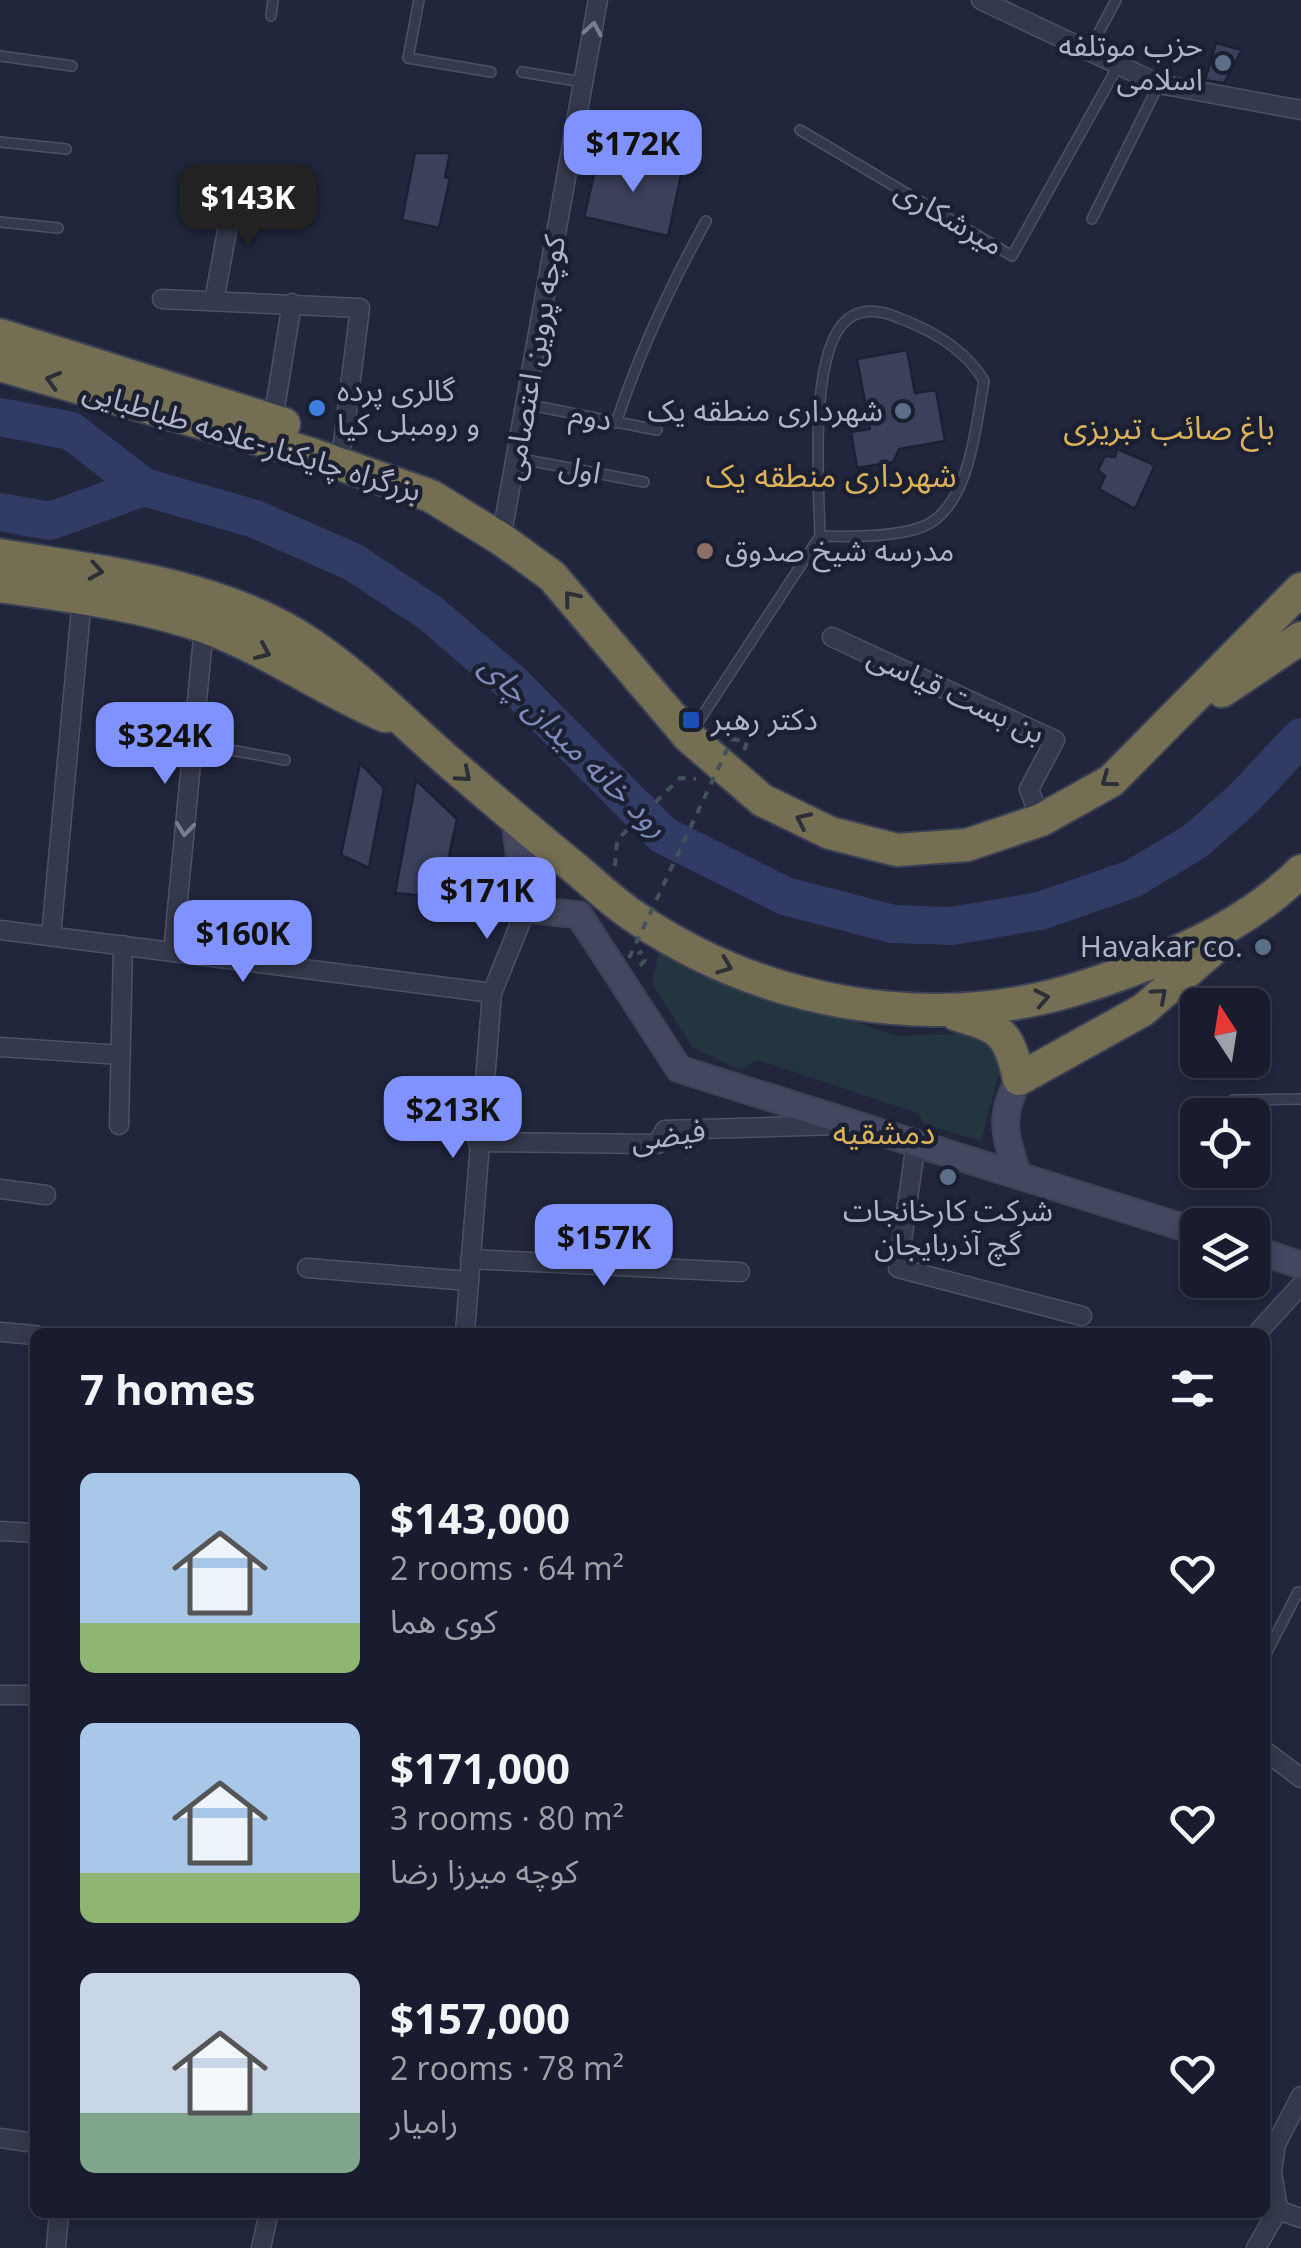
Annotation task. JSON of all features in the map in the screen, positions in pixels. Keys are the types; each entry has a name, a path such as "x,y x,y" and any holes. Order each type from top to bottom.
{"highway":[{"path":"0,335 343,442 431,496"},
{"name":"بزرگراه چایکنار-علامه طباطبایی","path":"0,365 312,454 431,496 552,576 689,737 762,800 830,833 898,850 967,844 1041,820 1111,781 1301,589"},
{"path":"0,555 155,581 228,603 296,636 351,675 515,820 634,916 703,957 769,982 867,1008 948,1012 1052,997 1137,970 1208,938 1297,873"},
{"path":"0,586 82,598 204,627 274,656 337,696 409,727"},
{"path":"1163,730 1299,638"},
{"path":"948,1012 991,1025 1011,1046 1019,1079 1143,1010 1297,873"}],"main road":[{"path":"515,820 526,910 579,915 679,1068 1180,1226"},
{"path":"1018,1176 1005,1136 1005,1105 1019,1079"},
{"path":"1270,1256 1301,1265"}],"street":[{"name":"کوچه پروین اعتصامی","path":"501,539 598,0"},
{"path":"981,0 1159,84 1301,110"},
{"path":"214,301 235,188"},
{"path":"162,300 360,308 343,442"},
{"path":"273,420 292,303"},
{"path":"50,936 82,598"},
{"path":"173,952 204,627"},
{"name":"بن بست قیاسی","path":"832,637 1056,740 1029,789 1041,820"},
{"path":"466,1328 492,993 526,910"},
{"path":"0,930 492,993"},
{"path":"119,1125 123,945"},
{"path":"0,1047 121,1055"},
{"name":"فیضی","path":"478,1142 657,1144 665,1130 857,1125"},
{"path":"916,1144 898,1268 1082,1316"},
{"path":"0,1189 46,1195"},
{"path":"470,1260 740,1272"},
{"path":"307,1268 469,1281"},
{"path":"1262,1328 1301,1284"},
{"path":"0,1332 30,1335"},
{"path":"0,1530 30,1533"},
{"path":"0,1695 30,1695"},
{"path":"1270,1755 1301,1778"},
{"path":"1270,2164 1301,2096"},
{"path":"0,2138 30,2141"},
{"path":"1256,2248 1278,2210 1270,2178"},
{"path":"1278,2210 1301,2218"},
{"path":"56,2248 58,2218"},
{"path":"261,2248 268,2218"}],"lane":[{"path":"270,16 273,0"},
{"path":"419,0 408,58 491,72"},
{"path":"1090,50 1116,0"},
{"path":"0,56 72,66"},
{"name":"میرشکاری","path":"800,130 1012,256 1120,64"},
{"path":"522,72 583,82"},
{"path":"1092,220 1159,84"},
{"path":"573,137 684,155"},
{"path":"0,142 66,149"},
{"path":"616,422 640,350 706,221"},
{"path":"0,222 58,228"},
{"path":"689,737 820,536 816,432 835,335 847,319 862,312 881,311 923,327 973,362 984,380 963,482 946,510 923,527 862,537 820,536"},
{"name":"دوم","path":"526,404 657,430"},
{"name":"اول","path":"516,458 644,482"},
{"path":"193,743 285,760"},
{"path":"1270,1099 1301,1098"},
{"path":"1270,1646 1298,1592 1301,1594"}],"path":[{"path":"639,954 646,960 640,967 629,958 732,739"},
{"path":"617,840 680,778"}],"shaded area":[{"path":"659,952 896,1036 978,1033 1002,1063 981,1141 924,1124 918,1113 758,1060 739,1070 692,1047 652,983"}],"building":[{"name":"حزب موتلفه اسلامی","path":"1216,43 1242,50 1224,83 1205,80"},
{"path":"415,153 450,153 445,177 450,178 439,228 402,220"},
{"path":"599,154 682,171 668,236 584,217"},
{"name":"شهرداری منطقه یک","path":"907,350 915,393 936,390 945,441 899,449 893,462 857,468 851,432 870,429 857,359"},
{"path":"1117,449 1155,465 1135,509 1099,489 1105,476 1098,470 1105,456 1115,457"},
{"path":"360,763 384,788 369,868 341,855"},
{"path":"416,780 457,819 440,897 395,893"}],"waterway":[{"path":"0,417 71,431 144,487"},
{"name":"رود خانه میدان چای","path":"0,512 50,521 144,487 255,519 353,562 430,613 512,683 663,835 785,896 893,924 952,926 1040,911 1132,879 1194,842 1243,799 1301,737"}],"place":[{"name":"حزب موتلفه اسلامی","path":"1223,63"},
{"name":"گالری پرده و رومبلی کیا","path":"317,408"},
{"name":"شهرداری منطقه یک","path":"903,411"},
{"name":"مدرسه شیخ صدوق","path":"705,551"},
{"name":"دکتر رهبر","path":"691,720"},
{"name":"Havakar co.","path":"1263,947"},
{"name":"شرکت کارخانجات گچ آذربایجان","path":"948,1177"}],"district":[{"name":"باغ صائب تبریزی","path":"1169,428"},
{"name":"شهرداری منطقه یک","path":"831,476"},
{"name":"دمشقیه","path":"884,1133"}]}
